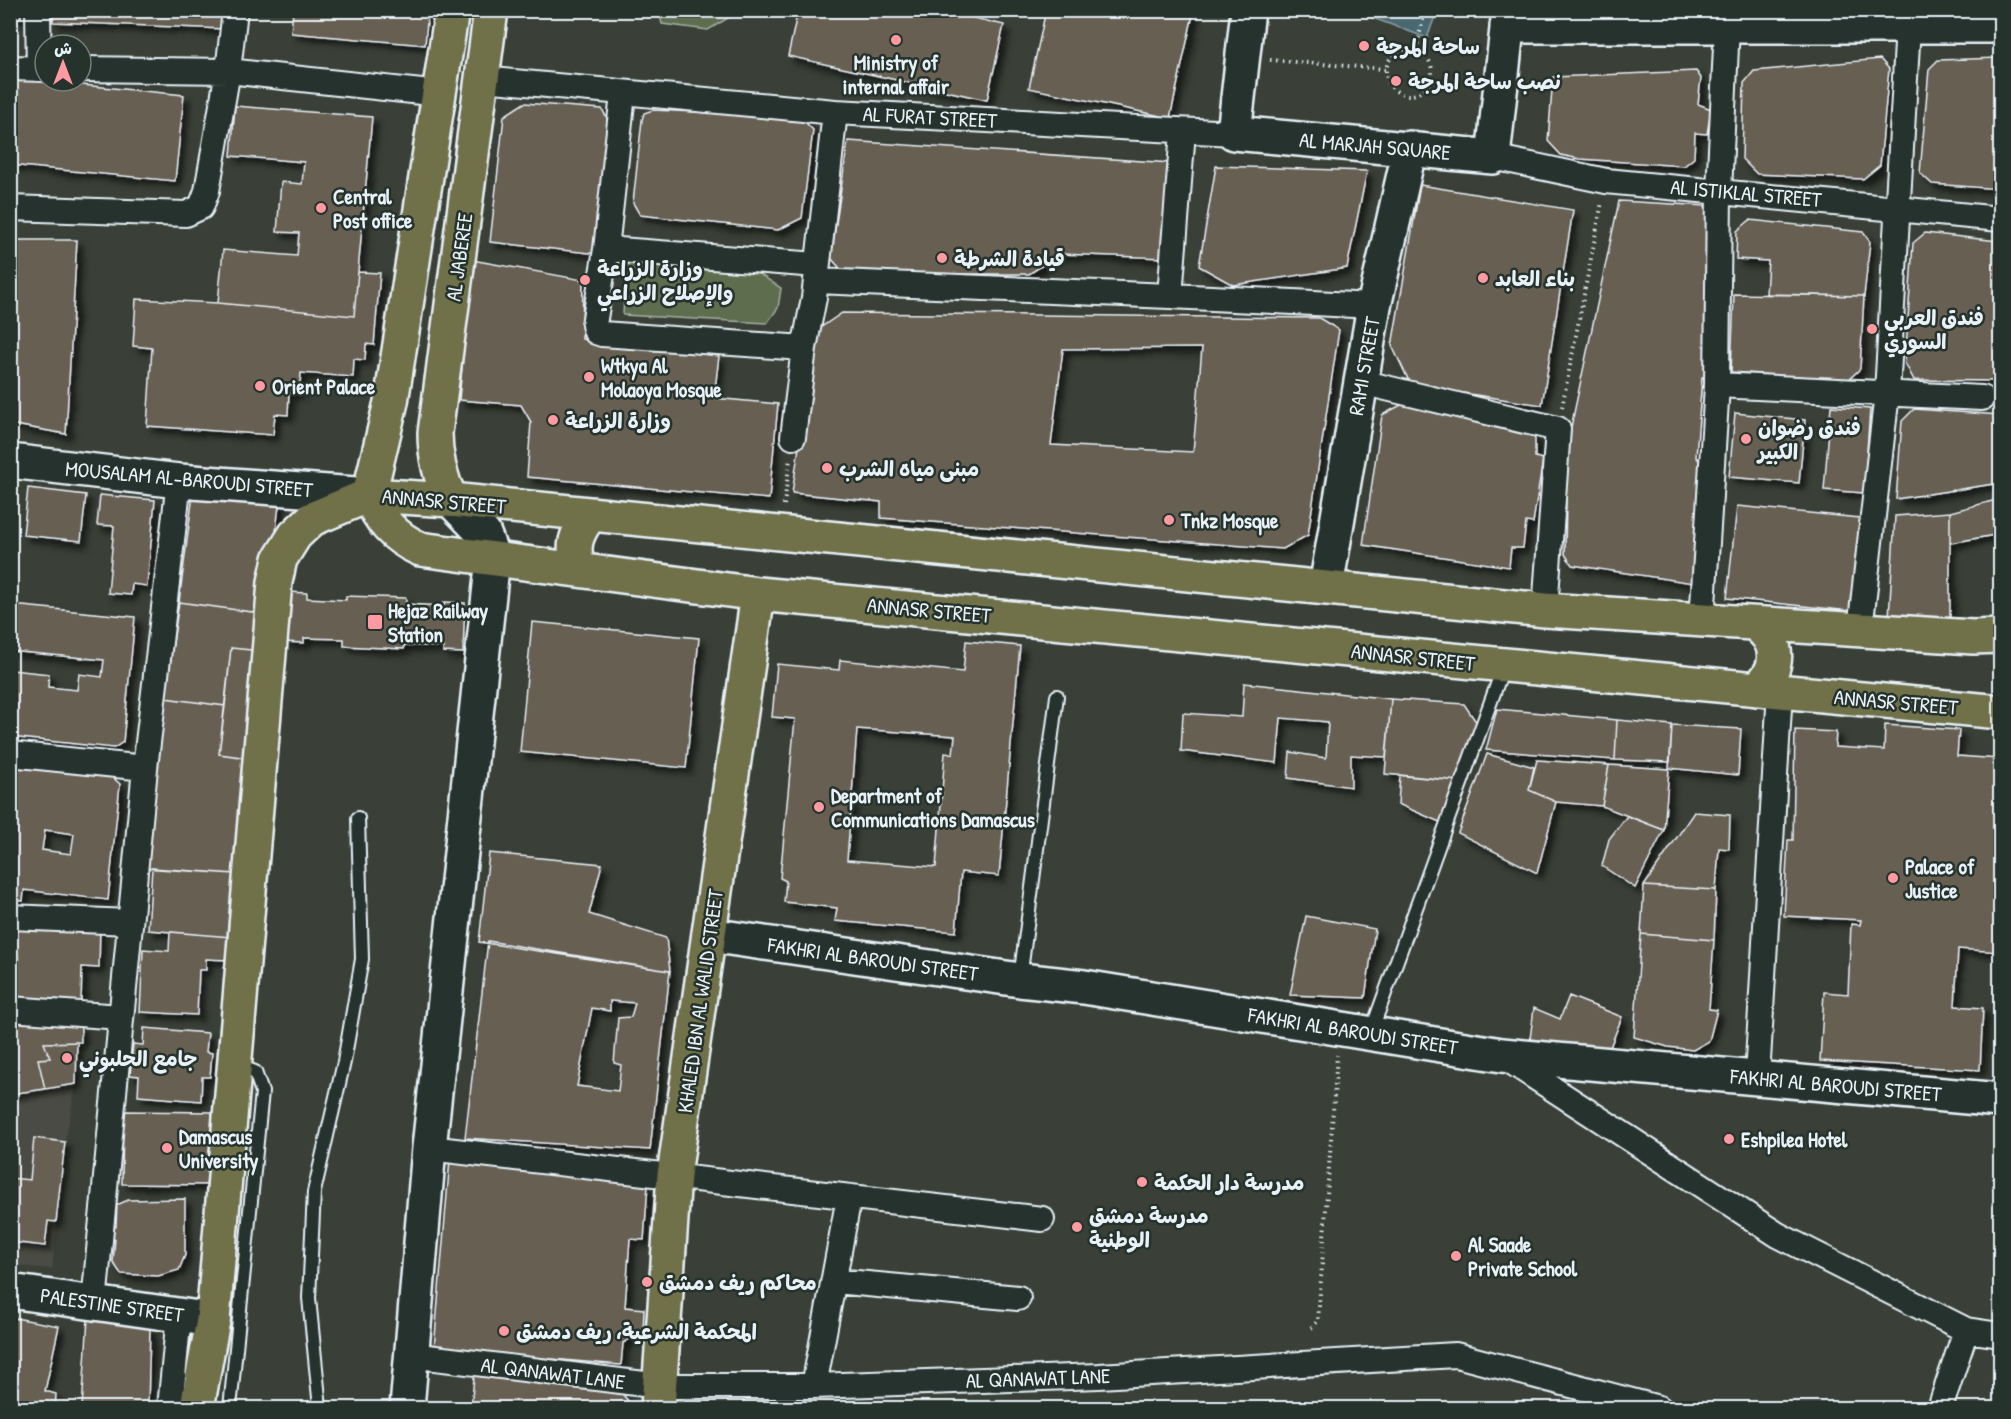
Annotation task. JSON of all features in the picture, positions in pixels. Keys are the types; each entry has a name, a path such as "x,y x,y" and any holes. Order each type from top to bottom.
{"main road":[{"name":"AL JABEREE","path":"369,495 391,402 452,10"},
{"name":"AL JABEREE","path":"451,500 441,480 435,454 435,433 483,80 490,10"},
{"path":"1234,133 1248,10"},
{"path":"1493,157 1508,18 2001,26"},
{"name":"AL MARJAH SQUARE","path":"1234,133 1493,157"},
{"name":"RAMI STREET","path":"1326,587 1374,306 1410,148"},
{"name":"MOUSALAM AL-BAROUDI STREET","path":"10,460 179,482 369,495"},
{"path":"197,1408 213,1320 278,570 280,560 295,535 312,519 369,495"},
{"name":"ANNASR STREET","path":"2001,636 1973,638 1545,609 451,500 369,495 379,518 407,543 420,549 758,594 1504,667 2001,711"},
{"path":"407,1408 429,1148 493,558 484,534 451,500"},
{"path":"580,570 574,548 581,526 590,515"},
{"name":"KHALED IBN AL WALID STREET","path":"659,1397 674,1175 758,594"},
{"path":"1755,624 1766,632 1773,643 1776,656 1773,670 1767,681 1768,690"},
{"name":"FAKHRI AL BAROUDI STREET","path":"709,935 1020,980 1084,987 1502,1055 2001,1100"},
{"name":"PALESTINE STREET","path":"10,1291 213,1320"}],"street":[{"path":"38,10 40,33"},
{"path":"10,208 186,214 201,207 207,191 228,71 235,10"},
{"path":"1702,621 1717,385 1719,191 1742,20"},
{"path":"1860,630 1887,393 1908,26"},
{"path":"10,68 33,69"},
{"path":"93,69 228,71 440,94"},
{"name":"AL FURAT STREET","path":"483,80 835,112 1234,133"},
{"path":"623,94 606,249 594,326 596,332 804,348"},
{"path":"794,437 804,348 817,273 835,112"},
{"path":"1170,296 1183,131"},
{"name":"AL ISTIKLAL STREET","path":"1493,157 1606,181 1899,207 2001,219"},
{"path":"606,249 817,273 1170,296 1374,306"},
{"path":"1361,382 1558,429 1545,609"},
{"path":"1717,385 1983,398"},
{"path":"94,1303 145,768 179,482"},
{"path":"1757,1077 1768,690"},
{"path":"10,754 145,768"},
{"path":"10,917 130,922"},
{"path":"10,1009 121,1017"},
{"path":"1502,1055 1778,1235 1966,1330 2001,1335"},
{"path":"429,1148 1042,1219"},
{"path":"814,1386 849,1197"},
{"path":"835,1281 1018,1298"},
{"path":"170,1408 179,1315"},
{"path":"1941,1408 1966,1330"},
{"name":"AL QANAWAT LANE","path":"411,1354 659,1397 814,1386 1099,1376 1456,1354 1659,1408"}],"lane":[{"path":"1354,1032 1504,667"},
{"path":"1020,980 1057,696"},
{"path":"320,1408 309,1298 314,1192 344,1062 362,959 358,818"},
{"path":"230,1408 262,1092 255,1072 234,1064"}],"path":[{"path":"1416,50 1425,10"},
{"path":"1416,50 1430,61 1432,69 1428,86 1413,96 1396,92 1390,86 1386,69 1388,61 1400,51 1416,50"},
{"path":"1243,58 1386,69"},
{"path":"1558,429 1606,181"},
{"path":"780,533 794,437"},
{"path":"1311,1328 1318,1321 1354,1032"}],"shaded area":[{"path":"76,1084 65,1142 52,1269 11,1265 11,1094"}],"green space":[{"path":"659,10 740,11 708,30 662,24"},
{"path":"626,261 750,268 781,288 778,308 767,323 623,315"}],"water":[{"path":"1354,11 1437,11 1427,38"}],"building":[{"path":"10,10 22,10 21,17 10,17"},
{"path":"53,10 225,10 225,29 53,22"},
{"path":"293,10 428,10 425,45 291,33"},
{"name":"Ministry of internal affair","path":"798,10 940,10 1004,25 987,100 788,56"},
{"path":"1046,10 1194,10 1170,118 1029,88"},
{"path":"2000,58 2000,189 1932,184 1920,173 1929,69 1938,60"},
{"path":"1880,59 1889,69 1880,165 1863,179 1757,174 1742,159 1744,83 1754,71"},
{"path":"1696,71 1701,78 1698,104 1711,109 1707,134 1695,133 1694,158 1684,166 1580,159 1561,155 1548,141 1553,77"},
{"path":"10,78 33,80 33,93 93,93 93,86 184,95 175,181 10,165"},
{"path":"524,103 602,109 612,128 598,254 490,242 504,116"},
{"name":"Central Post office","path":"235,106 372,117 354,316 218,303 223,250 297,256 299,233 277,232 281,182 302,184 304,162 231,156"},
{"path":"653,110 800,117 813,130 802,218 778,230 640,215 633,203 642,120 644,113"},
{"path":"848,141 1171,163 1166,258 1060,254 1029,274 845,274 831,258"},
{"path":"1216,166 1367,171 1347,268 1233,285 1199,266"},
{"name":"بناء العابد","path":"1420,185 1573,210 1542,405 1411,385 1392,346"},
{"path":"1619,201 1708,206 1712,377 1702,377 1696,457 1706,467 1693,583 1572,565 1565,554 1567,446"},
{"path":"1750,220 1863,232 1870,242 1864,296 1766,294 1768,261 1736,259 1737,231"},
{"path":"1925,233 1998,241 1999,381 1914,380 1905,363 1913,243"},
{"path":"10,240 77,240 66,434 10,424"},
{"path":"1998,241 2000,242 2000,388 1999,381"},
{"name":"Wtkya Al Molaoya Mosque","path":"472,260 583,280 582,339 719,356 714,398 778,404 769,499 527,477 531,422 521,405 459,400"},
{"path":"358,272 380,273 374,345 366,344 365,360 354,359 353,377 301,373 299,393 289,393 288,415 275,414 273,435 147,426 152,348 133,346 136,299 218,303 354,316"},
{"path":"1734,294 1864,296 1860,369 1848,380 1731,372"},
{"path":"842,313 1319,318 1339,330 1308,535 1283,549 881,518 881,502 792,493 817,330","holes":["1202,348 1193,452 1051,445 1063,349"]},
{"path":"1403,404 1526,428 1535,439 1535,457 1543,459 1533,523 1526,522 1523,548 1511,548 1509,567 1363,545 1382,415"},
{"path":"1831,406 1870,409 1864,493 1824,490"},
{"path":"1914,409 2000,415 2000,483 1896,499 1902,421"},
{"path":"1735,413 1805,420 1799,483 1729,477"},
{"path":"194,487 280,497 266,614 179,602"},
{"path":"28,488 86,495 81,541 23,535"},
{"path":"100,495 155,500 147,586 132,584 131,595 108,593 114,526 97,525"},
{"path":"2000,499 2000,534 1950,543 1950,512"},
{"path":"1737,506 1860,518 1851,611 1727,598"},
{"path":"1950,512 1950,620 1889,618 1895,516"},
{"name":"Hejaz Railway Station","path":"287,592 307,593 307,598 346,600 346,596 406,598 406,604 444,606 444,602 465,603 463,653 443,652 443,647 404,645 404,649 344,646 344,639 304,638 304,643 284,642"},
{"path":"179,602 266,614 261,651 231,648 225,706 165,698"},
{"path":"12,605 135,617 123,742 114,748 10,737 12,670 49,674 48,687 77,690 79,674 102,677 104,660 10,651"},
{"path":"532,622 699,638 686,768 520,752"},
{"name":"Department of Communications Damascus","path":"966,641 1020,646 999,876 961,872 956,932 835,921 837,908 784,902 786,881 780,878 795,719 772,717 777,664 839,670 840,660 963,672","holes":["857,729 955,736 953,754 945,753 936,867 847,860"]},
{"path":"231,648 261,651 248,758 219,754"},
{"path":"1244,683 1391,699 1386,757 1351,755 1351,787 1288,778 1290,752 1326,758 1328,722 1281,718 1277,763 1181,751 1183,713 1242,717"},
{"path":"165,698 225,706 219,754 248,758 235,874 143,868 159,701"},
{"path":"1391,699 1464,704 1479,726 1458,781 1385,774"},
{"path":"1497,709 1617,720 1615,760 1486,750"},
{"path":"1617,720 1672,725 1670,762 1615,760"},
{"path":"1672,725 1741,729 1738,775 1669,768"},
{"name":"Palace of Justice","path":"1885,725 1959,730 1957,756 2000,759 2000,952 1958,949 1955,1006 1983,1008 1980,1070 1820,1061 1824,992 1848,994 1851,924 1860,925 1861,920 1784,916 1788,840 1793,840 1795,730 1836,732 1835,747 1884,750"},
{"path":"1487,754 1534,767 1529,790 1556,802 1537,873 1458,833"},
{"path":"1537,760 1609,765 1602,806 1556,802 1529,790"},
{"path":"10,764 110,775 120,784 108,900 24,890 23,901 10,900","holes":["45,830 74,834 71,854 42,850"]},
{"path":"1609,765 1669,769 1664,830 1602,806"},
{"path":"1400,775 1458,781 1442,823 1398,804"},
{"path":"1694,812 1730,815 1729,849 1719,848 1716,890 1644,886"},
{"path":"1627,816 1664,830 1635,888 1602,866 1609,839"},
{"path":"489,853 602,864 589,914 666,938 670,971 479,942"},
{"path":"152,868 235,874 231,937 148,930"},
{"path":"1644,886 1716,890 1714,940 1641,934"},
{"path":"1306,916 1375,929 1365,998 1290,995"},
{"path":"10,920 100,925 99,968 82,967 81,1003 10,1001 10,995 16,996 18,955 10,954"},
{"path":"170,932 231,937 228,960 206,959 206,970 199,970 197,1015 140,1012 143,949 169,951"},
{"path":"1641,934 1714,940 1709,1009 1717,1010 1709,1041 1693,1050 1668,1047 1634,1037"},
{"path":"488,941 670,971 650,1150 465,1138","holes":["610,1001 635,1003 631,1017 618,1018 614,1063 621,1065 618,1091 577,1086 592,1008 610,1011"]},
{"path":"1569,996 1622,1017 1609,1050 1530,1039 1534,1008 1560,1019"},
{"path":"10,1020 81,1025 81,1042 44,1043 50,1058 38,1059 45,1089 10,1094"},
{"path":"144,1028 208,1033 206,1052 212,1053 210,1077 202,1077 201,1101 138,1096 139,1076 130,1075 133,1044 143,1045"},
{"path":"77,1042 76,1084 45,1089 38,1059 50,1058 44,1043"},
{"name":"Damascus University","path":"123,1111 212,1112 211,1185 122,1184"},
{"path":"34,1138 65,1142 56,1222 48,1221 45,1246 10,1242 10,1178 30,1180"},
{"path":"450,1159 648,1185 644,1240 630,1239 625,1307 644,1309 643,1331 623,1343 621,1365 434,1349"},
{"path":"185,1199 185,1255 179,1270 158,1276 121,1274 113,1262 115,1239 108,1239 109,1226 116,1227 117,1205 128,1200"},
{"path":"10,1317 59,1326 45,1391 56,1394 55,1408 10,1408"},
{"path":"88,1318 150,1328 148,1408 82,1408"},
{"path":"475,1367 619,1390 629,1402 627,1408 471,1408"}],"place":[{"name":"Ministry of internal affair","path":"896,40"},
{"name":"ساحة المرجة","path":"1364,46"},
{"name":"نصب ساحة المرجة","path":"1396,81"},
{"name":"Central Post office","path":"321,208"},
{"name":"قيادة الشرطة","path":"942,258"},
{"name":"بناء العابد","path":"1483,278"},
{"name":"وزارة الزراعة والإصلاح الزراعي","path":"585,280"},
{"name":"فندق العربي السوري","path":"1872,329"},
{"name":"Wtkya Al Molaoya Mosque","path":"589,377"},
{"name":"Orient Palace","path":"260,386"},
{"name":"وزارة الزراعة","path":"553,420"},
{"name":"فندق رضوان الكبير","path":"1746,439"},
{"name":"مبنى مياه الشرب","path":"827,468"},
{"name":"Tnkz Mosque","path":"1169,520"},
{"name":"Hejaz Railway Station","path":"375,622"},
{"name":"Department of Communications Damascus","path":"819,807"},
{"name":"Palace of Justice","path":"1893,878"},
{"name":"جامع الحلبوني","path":"67,1058"},
{"name":"Eshpilea Hotel","path":"1729,1139"},
{"name":"Damascus University","path":"167,1148"},
{"name":"مدرسة دار الحكمة","path":"1142,1182"},
{"name":"مدرسة دمشق الوطنية","path":"1077,1227"},
{"name":"Al Saade Private School","path":"1456,1256"},
{"name":"محاكم ريف دمشق","path":"647,1282"},
{"name":"المحكمة الشرعية، ريف دمشق","path":"504,1331"}]}
